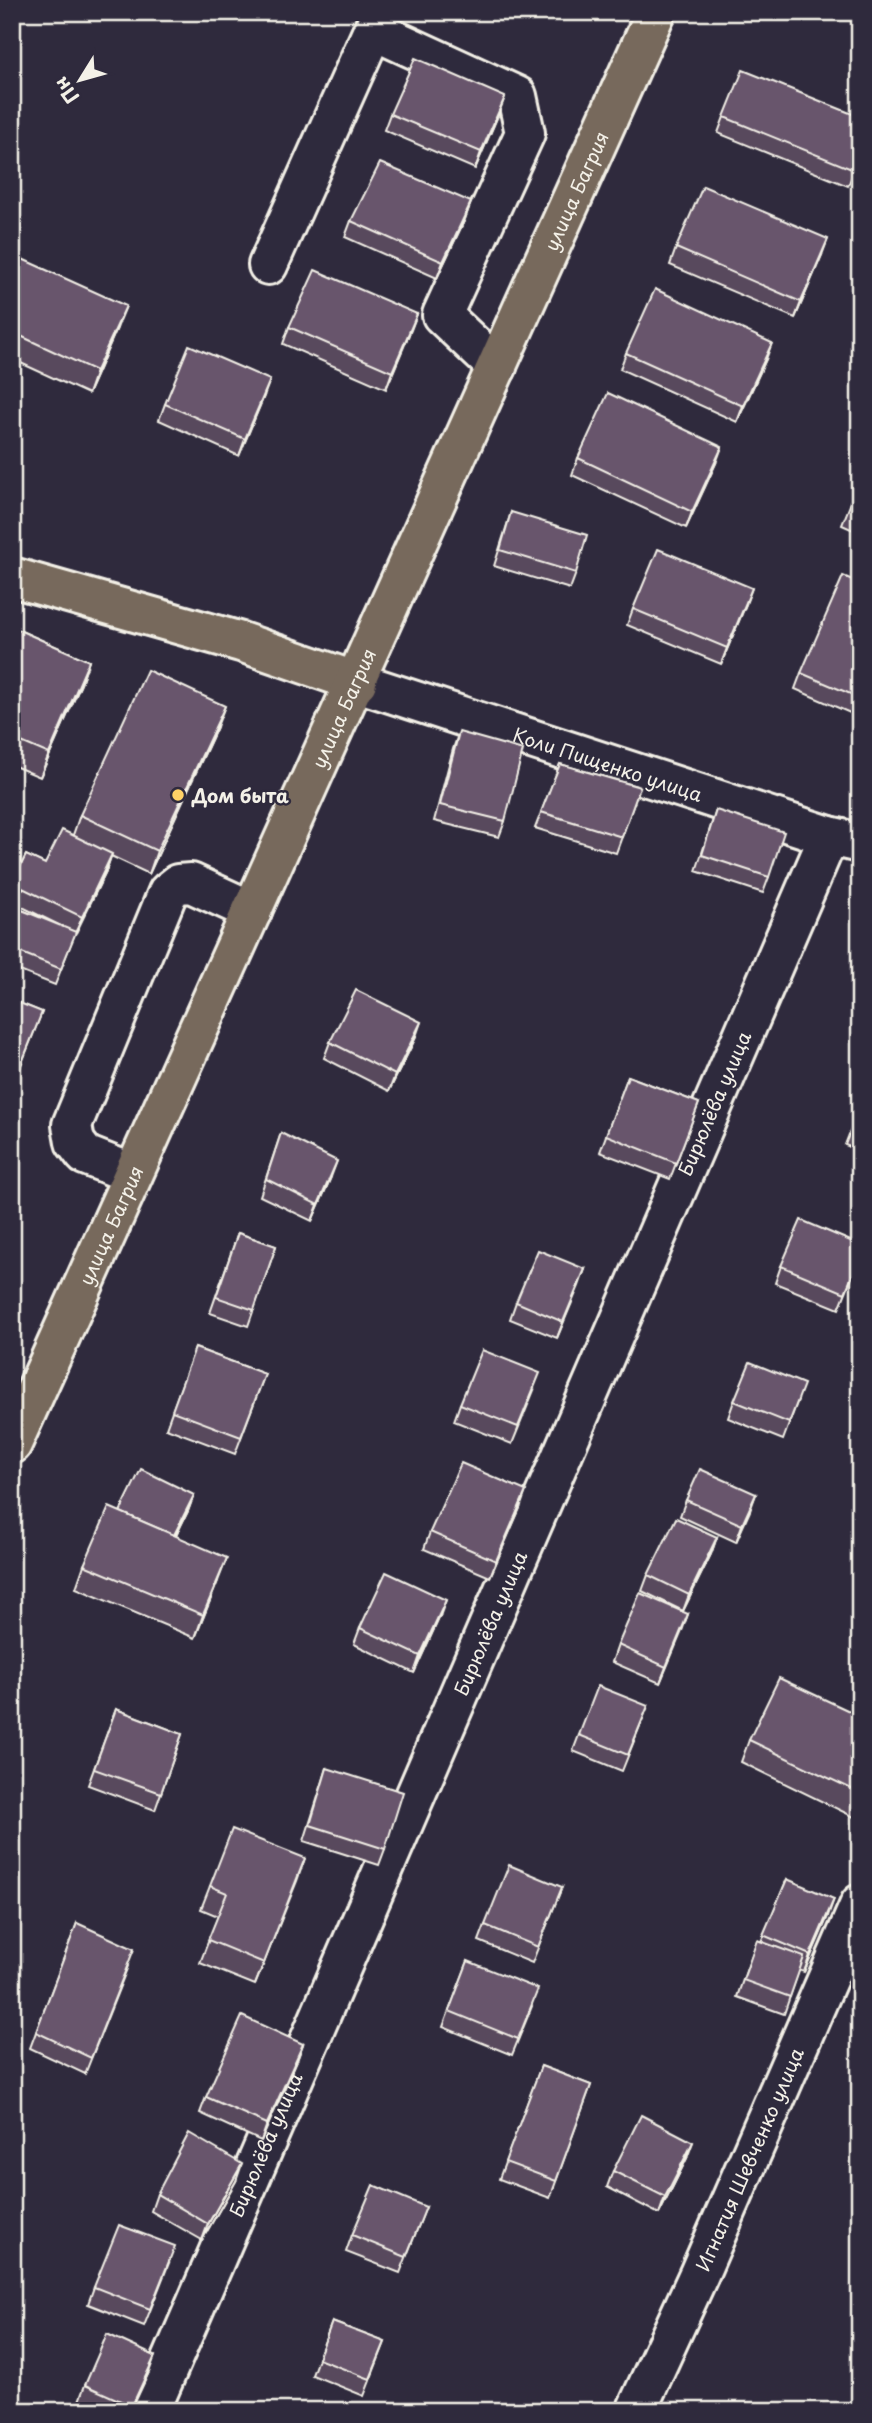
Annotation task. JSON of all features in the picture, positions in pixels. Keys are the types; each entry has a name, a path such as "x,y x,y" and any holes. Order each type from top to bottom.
{"main road":[{"name":"улица Багрия","path":"12,1444 357,682 656,12"},
{"path":"12,577 241,642 357,682"}],"street":[{"path":"268,265 373,30 517,96 525,133 442,315 497,367"},
{"name":"Коли Пищенко улица","path":"357,682 852,840"},
{"name":"Бирюлёва улица","path":"150,2411 852,840"},
{"path":"133,1174 85,1155 75,1142 72,1125 168,892 178,884 191,883 252,911"},
{"name":"Игнатия Шевченко улица","path":"636,2411 860,1904"}],"building":[{"path":"415,58 505,97 481,152 390,114"},
{"path":"743,70 860,117 860,154 854,170 724,117"},
{"path":"380,163 471,202 443,262 351,221"},
{"path":"703,186 828,239 801,302 676,248"},
{"path":"20,258 126,306 96,371 12,332 12,275"},
{"path":"315,270 417,314 392,372 289,327"},
{"path":"655,289 772,343 743,406 626,353"},
{"path":"189,345 270,380 245,439 165,404"},
{"path":"608,393 722,447 692,512 578,458"},
{"path":"860,480 860,506 850,502"},
{"path":"511,512 587,535 576,573 500,550"},
{"path":"658,549 752,588 727,648 633,609"},
{"path":"843,576 860,583 860,698 801,673"},
{"path":"12,627 89,661 49,754 12,738"},
{"path":"147,670 225,706 157,851 80,815"},
{"path":"459,732 523,750 505,821 440,805"},
{"path":"560,764 640,787 622,837 541,812"},
{"path":"716,810 784,832 769,877 702,855"},
{"path":"62,830 112,854 82,917 12,883 26,855 45,864"},
{"path":"12,906 76,932 61,969 12,949"},
{"path":"356,990 421,1022 395,1075 330,1042"},
{"path":"12,1000 42,1012 20,1067 12,1064"},
{"path":"628,1076 699,1103 676,1163 606,1135"},
{"path":"860,1106 860,1132 851,1128"},
{"path":"281,1133 337,1161 318,1205 266,1179"},
{"path":"801,1220 860,1245 860,1257 845,1293 781,1266"},
{"path":"238,1233 276,1246 254,1310 216,1297"},
{"path":"538,1250 585,1269 563,1322 516,1302"},
{"path":"195,1348 265,1374 241,1437 172,1411"},
{"path":"482,1350 540,1373 518,1427 460,1404"},
{"path":"750,1362 804,1384 789,1423 734,1401"},
{"path":"461,1463 526,1491 496,1561 430,1532"},
{"path":"141,1469 194,1495 174,1535 120,1512"},
{"path":"700,1469 756,1494 742,1525 686,1500"},
{"path":"109,1507 227,1558 203,1615 84,1565"},
{"path":"676,1518 717,1537 689,1595 648,1575"},
{"path":"386,1572 446,1600 420,1656 360,1628"},
{"path":"640,1593 688,1614 666,1667 618,1645"},
{"path":"779,1678 860,1716 860,1793 749,1740"},
{"path":"598,1686 648,1706 628,1755 579,1735"},
{"path":"116,1709 182,1734 161,1793 94,1769"},
{"path":"327,1768 403,1792 385,1849 310,1825"},
{"path":"232,1829 305,1858 264,1963 208,1940 227,1893 210,1886"},
{"path":"509,1865 562,1887 538,1947 485,1925"},
{"path":"787,1879 834,1899 810,1955 763,1935"},
{"path":"77,1923 134,1949 91,2058 36,2032"},
{"path":"757,1940 804,1957 790,1997 743,1980"},
{"path":"468,1961 538,1989 518,2039 449,2011"},
{"path":"242,2016 303,2044 267,2124 206,2097"},
{"path":"541,2066 591,2085 556,2181 505,2162"},
{"path":"641,2115 693,2142 665,2197 613,2171"},
{"path":"189,2133 242,2164 208,2224 157,2194"},
{"path":"373,2185 426,2207 406,2257 352,2235"},
{"path":"119,2225 175,2246 150,2309 94,2287"},
{"path":"332,2322 385,2342 370,2379 318,2359"},
{"path":"107,2334 155,2356 132,2406 85,2385"}],"place":[{"name":"Дом быта","path":"178,795"}]}
